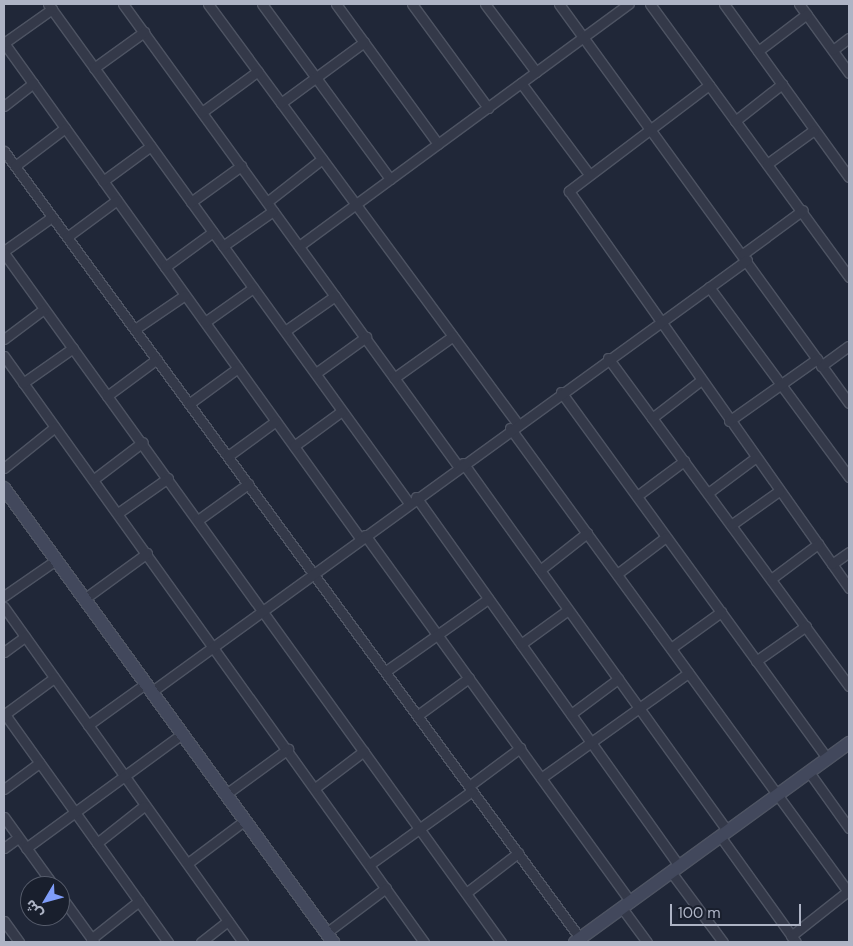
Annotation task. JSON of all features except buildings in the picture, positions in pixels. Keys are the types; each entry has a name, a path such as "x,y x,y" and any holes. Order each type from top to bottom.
{"street":[{"path":"123,4 394,378 540,570 638,707 793,939 849,892 587,533 452,336 208,4"},
{"path":"485,4 536,72"},
{"path":"559,4 745,257 849,403"},
{"path":"299,246 629,4"},
{"path":"650,4 735,121 803,210 849,276"},
{"path":"724,4 814,130 849,175"},
{"path":"799,4 849,73"},
{"path":"266,5 315,77 390,180"},
{"path":"341,5 364,42 438,144"},
{"path":"414,5 488,108"},
{"path":"647,942 626,905 520,748 438,635 294,446 4,43 50,7 342,411 488,598 590,741 722,942"},
{"path":"758,51 807,14"},
{"path":"94,68 144,32"},
{"path":"833,50 849,38"},
{"path":"281,102 364,42"},
{"path":"202,112 258,71"},
{"path":"4,106 33,83"},
{"path":"521,83 588,173"},
{"path":"709,84 588,173 569,191 659,323 849,588"},
{"path":"735,121 782,84"},
{"path":"15,166 66,128"},
{"path":"767,164 814,130"},
{"path":"103,181 151,146"},
{"path":"4,151 386,671 580,941 626,905 849,743"},
{"path":"266,202 322,159"},
{"path":"191,202 241,166"},
{"path":"67,237 117,200"},
{"path":"88,725 215,645 461,464 709,287 803,210"},
{"path":"223,246 273,211"},
{"path":"52,217 4,252 107,396 143,442 501,942"},
{"path":"165,267 213,232"},
{"path":"709,287 849,477"},
{"path":"205,322 253,288"},
{"path":"135,329 185,295"},
{"path":"284,331 335,296"},
{"path":"4,339 44,309"},
{"path":"394,378 452,336"},
{"path":"316,373 366,337"},
{"path":"729,421 819,362 849,346"},
{"path":"23,383 72,348"},
{"path":"4,356 215,645 424,942"},
{"path":"608,358 849,686"},
{"path":"107,396 157,359"},
{"path":"190,403 238,368"},
{"path":"652,418 700,381"},
{"path":"561,392 827,758"},
{"path":"294,446 342,411"},
{"path":"228,456 276,420"},
{"path":"4,468 55,427"},
{"path":"94,479 143,442"},
{"path":"708,493 755,458"},
{"path":"637,496 684,461"},
{"path":"118,513 168,478"},
{"path":"198,520 248,484"},
{"path":"4,488 329,938 386,888"},
{"path":"731,526 779,491"},
{"path":"540,570 587,533"},
{"path":"617,574 666,537"},
{"path":"771,579 818,544"},
{"path":"832,564 849,552"},
{"path":"84,599 147,553"},
{"path":"4,596 56,560"},
{"path":"386,671 488,598"},
{"path":"4,607 144,806 188,863 243,942"},
{"path":"521,644 568,610"},
{"path":"672,648 721,612"},
{"path":"756,661 806,626"},
{"path":"4,652 25,637"},
{"path":"541,778 590,741 688,673"},
{"path":"54,678 4,714 168,942"},
{"path":"418,715 469,678"},
{"path":"571,714 618,679"},
{"path":"26,848 74,810 182,734"},
{"path":"370,864 419,830 520,748"},
{"path":"226,794 288,749"},
{"path":"316,788 364,751"},
{"path":"4,789 40,763"},
{"path":"809,772 849,828"},
{"path":"97,842 144,806"},
{"path":"4,817 47,876"},
{"path":"188,863 244,821"},
{"path":"4,848 18,838"},
{"path":"466,893 518,853"},
{"path":"70,909 93,940 139,901"},
{"path":"4,921 19,942"},
{"path":"200,942 228,921"}]}
